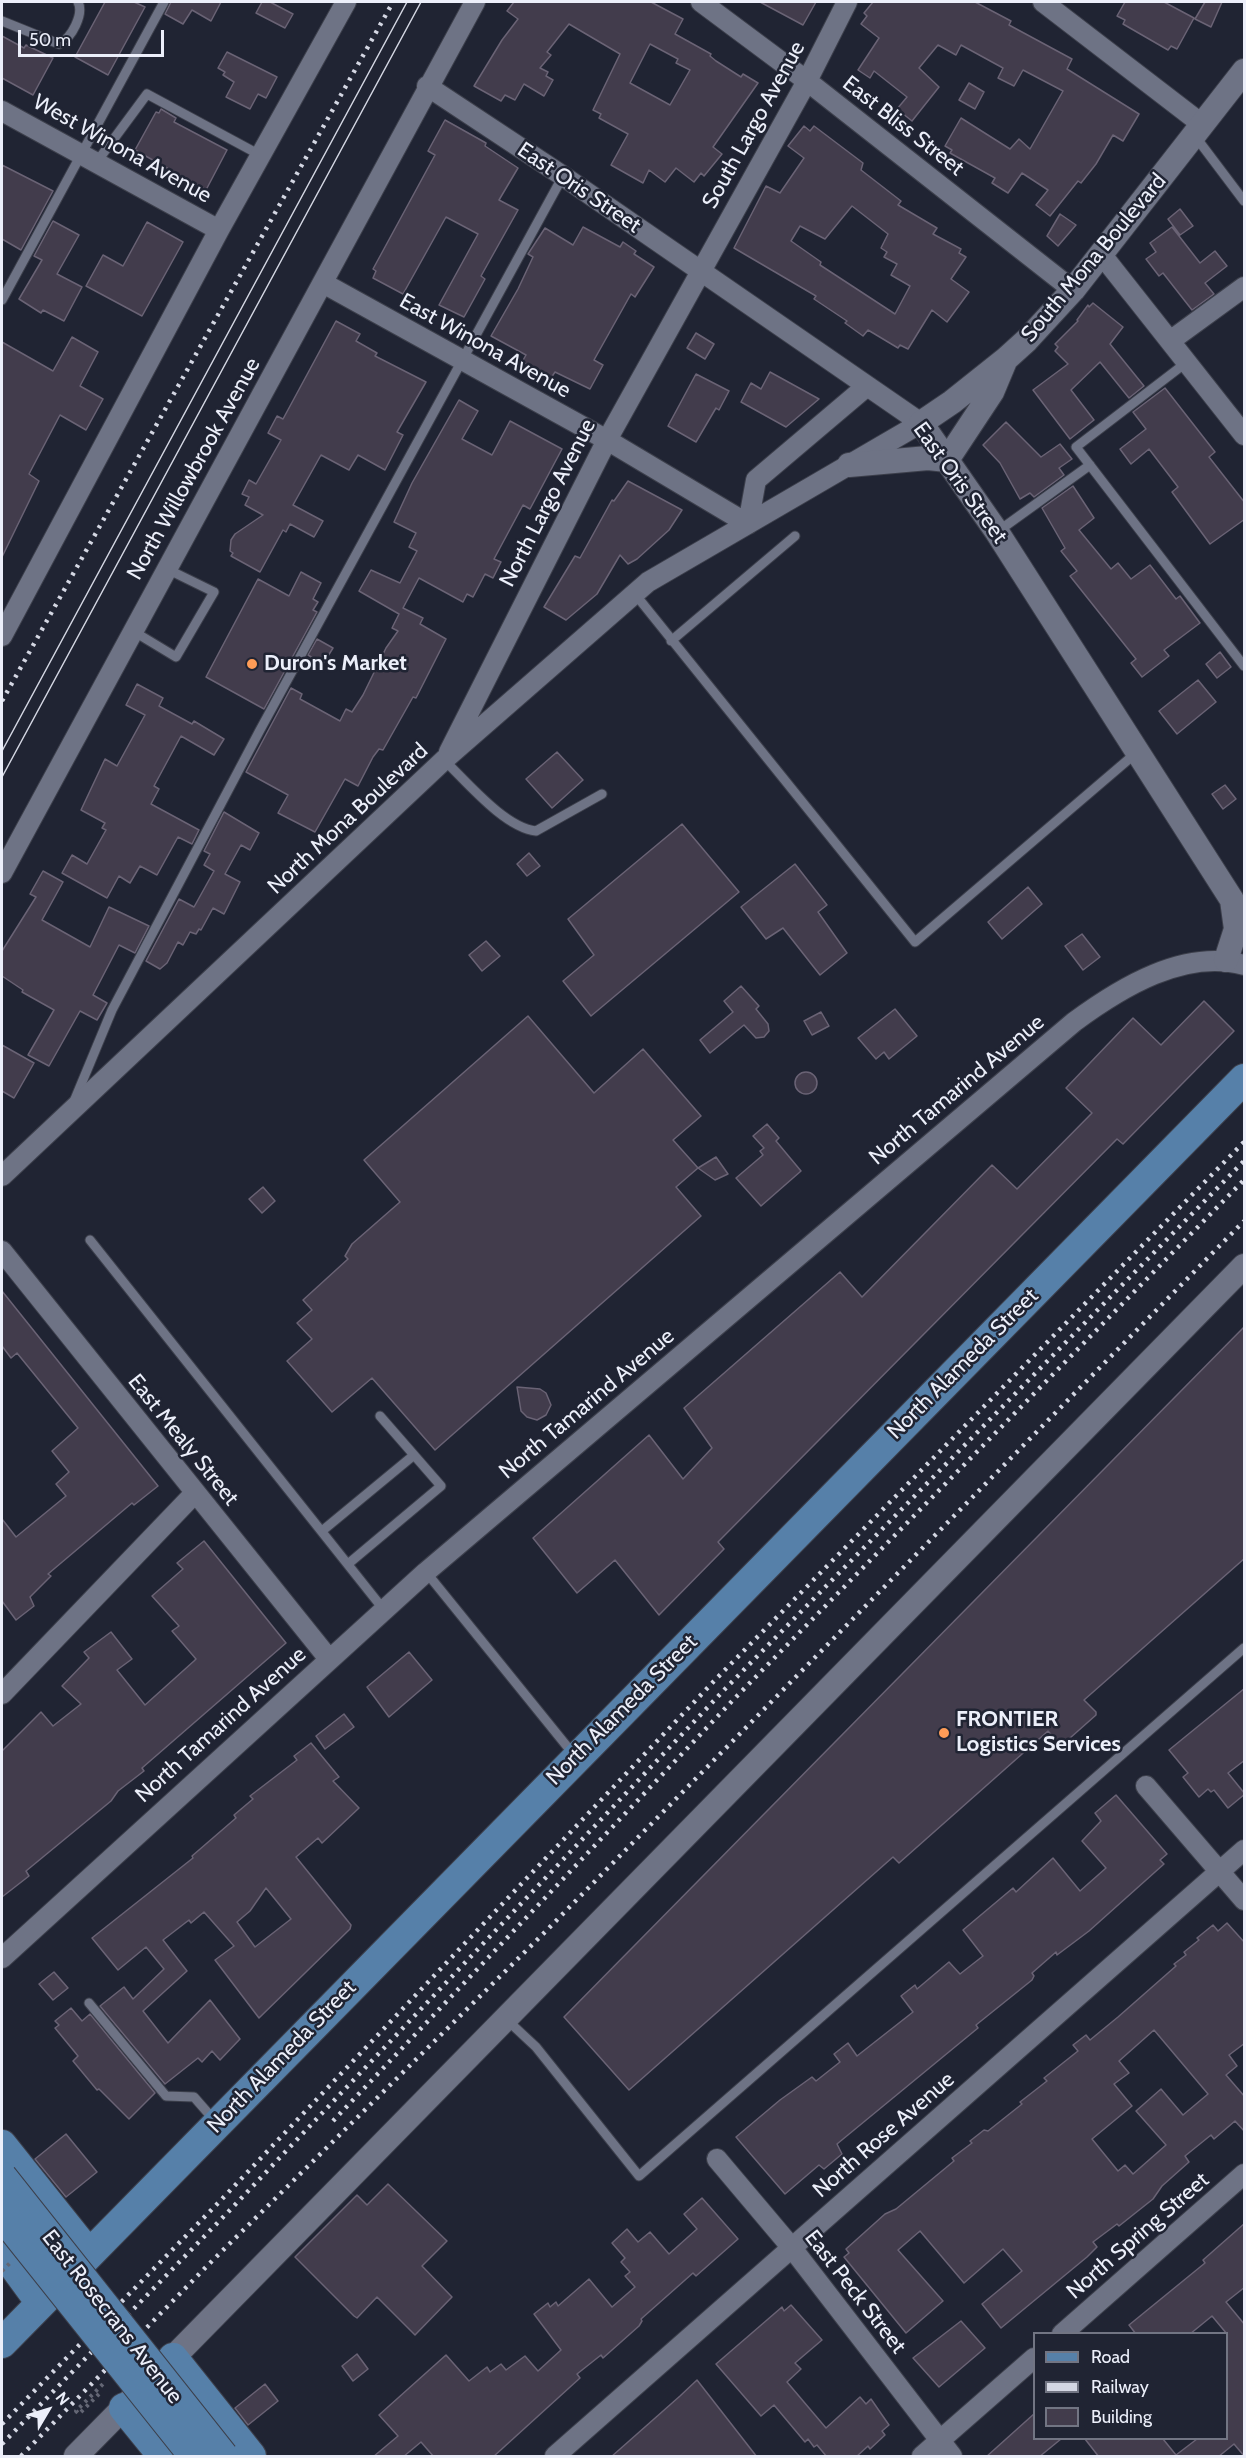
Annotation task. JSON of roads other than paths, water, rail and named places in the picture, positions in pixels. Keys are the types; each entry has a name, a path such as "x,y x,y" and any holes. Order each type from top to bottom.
{"main road":[{"name":"North Alameda Street","path":"2,2343 575,1757 1245,1079"},
{"path":"2,2145 88,2254"},
{"name":"East Rosecrans Avenue","path":"2,2177 223,2457"},
{"name":"East Rosecrans Avenue","path":"2,2215 194,2457"},
{"path":"2,2250 41,2303"},
{"path":"173,2358 251,2457"},
{"path":"112,2401 163,2457"}],"street":[{"path":"2,636 219,230 345,2"},
{"name":"North Willowbrook Avenue","path":"2,873 323,283 426,86 475,2"},
{"name":"East Bliss Street","path":"701,2 807,81 1073,290"},
{"name":"South Largo Avenue","path":"701,271 807,81 846,2"},
{"path":"1043,2 1198,130"},
{"name":"South Mona Boulevard","path":"921,423 952,402 1027,340 1102,255 1245,71"},
{"name":"East Oris Street","path":"426,86 563,176 921,423 997,532 1137,752 1235,898 1235,963"},
{"name":"West Winona Avenue","path":"2,111 219,230"},
{"path":"1102,255 1245,435"},
{"name":"North Largo Avenue","path":"444,760 607,440 701,271"},
{"name":"East Winona Avenue","path":"323,283 607,440 748,524"},
{"path":"1170,341 1245,286"},
{"path":"849,465 928,458 947,460 992,392 1005,359"},
{"path":"748,524 756,480 867,386"},
{"name":"North Mona Boulevard","path":"2,1176 444,760 648,582 921,423"},
{"name":"North Tamarind Avenue","path":"2,1958 426,1572 1074,1022 1111,995 1149,977 1188,965 1235,963"},
{"name":"East Mealy Street","path":"2,1251 328,1659"},
{"path":"76,2457 112,2401 173,2358 1245,1266"},
{"path":"2,1694 195,1493"},
{"path":"1146,1786 1245,1900"},
{"name":"North Rose Avenue","path":"555,2457 1245,1850"},
{"name":"East Peck Street","path":"717,2159 792,2248 952,2457"},
{"name":"North Spring Street","path":"1064,2332 1245,2174"},
{"path":"922,2457 1033,2360"}],"lane":[{"path":"2,21 59,44 65,40 80,16 82,11 78,2"},
{"path":"2,300 88,159 164,2"},
{"path":"88,159 147,94 260,155"},
{"path":"1198,130 1245,201"},
{"path":"69,1115 112,1010 260,730 563,176"},
{"path":"1187,362 1076,447 1245,666"},
{"path":"997,532 1090,465"},
{"path":"671,641 795,536"},
{"path":"133,631 176,657 214,592 167,569"},
{"path":"634,594 915,942 1137,752"},
{"path":"444,760 494,808 528,831 536,831 602,794"},
{"path":"90,1240 384,1610"},
{"path":"348,1564 441,1486 380,1416"},
{"path":"322,1531 414,1455"},
{"path":"426,1572 575,1757"},
{"path":"506,2018 536,2048 639,2176 1245,1648"},
{"path":"89,2003 166,2096 194,2097 217,2122"}],"tram line":[{"path":"2,751 407,2"},
{"path":"2,777 421,2"}],"railway":[{"path":"2,701 393,2"},
{"path":"2,2424 222,2199 716,1679 1244,1142"},
{"path":"2,2444 232,2208 726,1688 1244,1161"},
{"path":"333,2121 736,1697 1244,1180"},
{"path":"21,2456 209,2264 546,1931 1244,1221"}],"place":[{"name":"Duron's Market","path":"252,664"},
{"name":"FRONTIER Logistics Services","path":"944,1733"}]}
